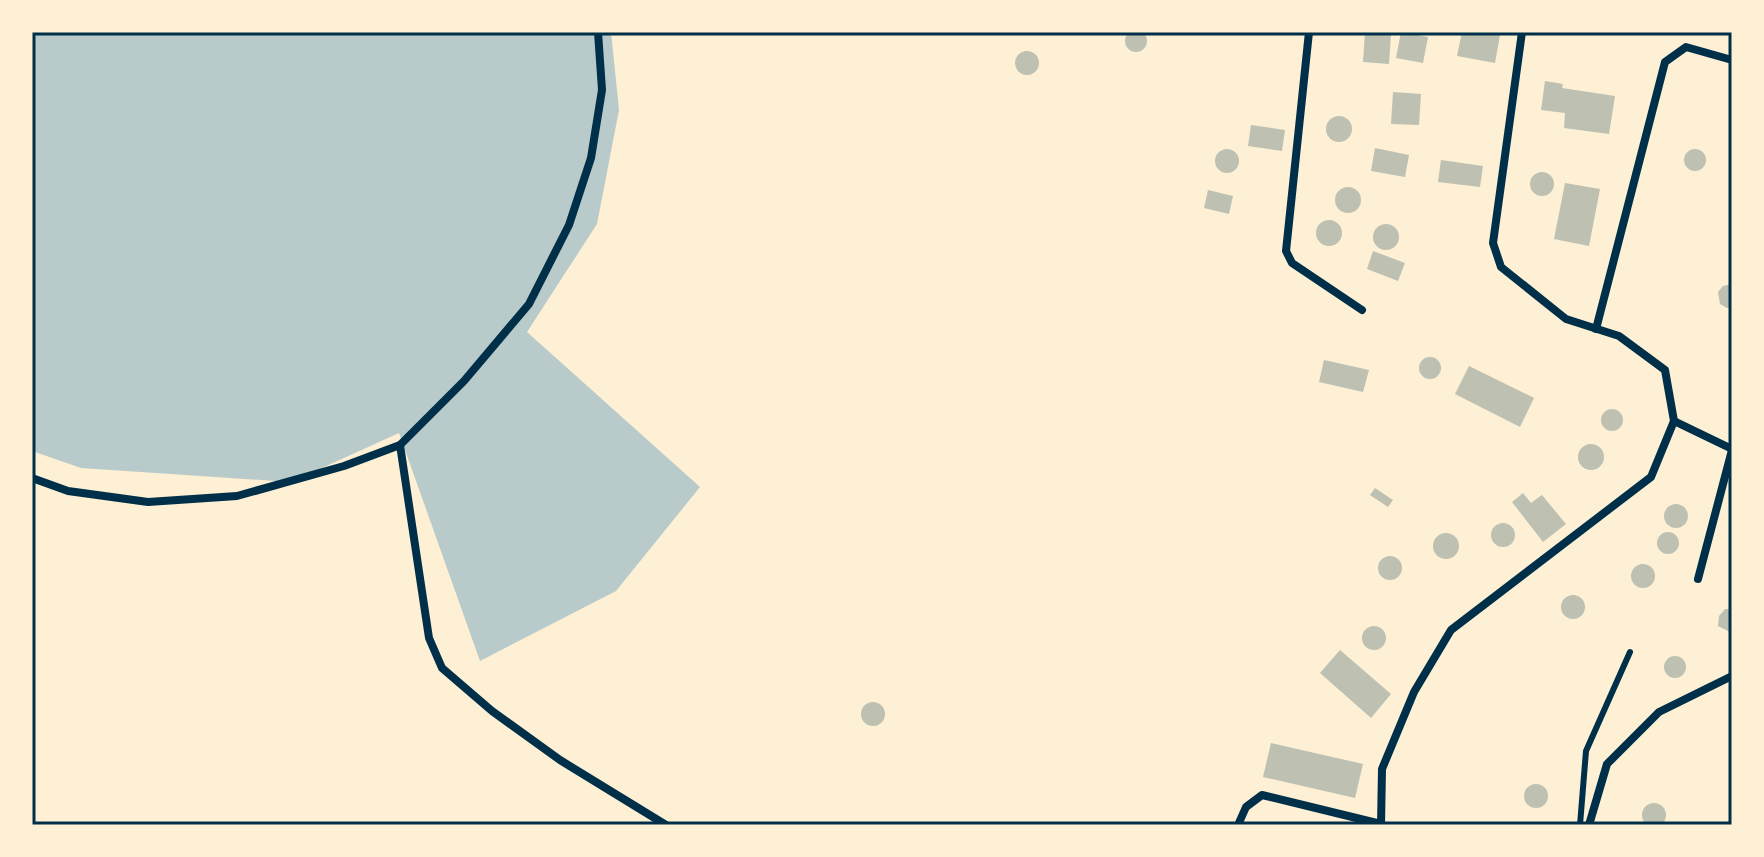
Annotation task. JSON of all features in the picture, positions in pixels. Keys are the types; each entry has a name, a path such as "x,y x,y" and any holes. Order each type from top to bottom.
{"street":[{"path":"32,478 68,491 148,502 237,496 344,466 400,445 447,399 529,304 569,225 591,158 602,90 598,32"},
{"path":"1309,32 1286,251 1292,263 1362,310"},
{"path":"1238,825 1246,807 1262,795 1381,824 1382,769 1414,692 1451,630 1651,477 1674,421 1665,370 1619,336 1566,319 1501,267 1493,243 1522,32"},
{"path":"1596,329 1665,62 1686,47 1732,60"},
{"path":"1674,421 1732,449 1698,579"},
{"path":"400,445 429,638 442,668 492,711 560,760 666,825"},
{"path":"1589,825 1607,764 1659,712 1732,676"}],"lane":[{"path":"1580,825 1586,751 1630,652"}],"shaded area":[{"path":"32,32 611,32 619,110 597,224 527,332 700,487 616,591 480,661 399,433 291,482 81,468 32,451"}],"building":[{"path":"1136,30 1144,33 1147,41 1144,49 1136,52 1128,49 1125,41 1128,33"},
{"path":"1365,32 1391,34 1389,64 1363,62"},
{"path":"1401,32 1428,37 1423,63 1396,58"},
{"path":"1462,32 1500,35 1495,63 1457,56"},
{"path":"1027,51 1036,54 1039,63 1036,72 1027,75 1018,72 1015,63 1018,54"},
{"path":"1545,81 1563,84 1562,88 1615,96 1609,134 1564,128 1565,113 1541,110"},
{"path":"1393,92 1421,94 1419,125 1391,124"},
{"path":"1339,116 1348,120 1352,129 1348,138 1339,142 1330,138 1326,129 1330,120"},
{"path":"1251,125 1285,130 1282,151 1248,146"},
{"path":"1375,148 1409,155 1405,177 1371,171"},
{"path":"1227,149 1238,156 1239,161 1232,172 1227,173 1216,166 1215,161 1222,150"},
{"path":"1695,149 1703,152 1706,160 1703,168 1695,171 1687,168 1684,160 1687,152"},
{"path":"1441,160 1483,166 1480,187 1438,182"},
{"path":"1542,172 1551,175 1554,184 1551,193 1542,196 1533,193 1530,184 1533,175"},
{"path":"1565,183 1600,189 1589,246 1554,239"},
{"path":"1348,187 1357,191 1361,200 1357,209 1348,213 1339,209 1335,200 1339,191"},
{"path":"1208,190 1233,196 1229,214 1204,208"},
{"path":"1329,220 1338,224 1342,233 1338,242 1329,246 1320,242 1316,233 1320,224"},
{"path":"1386,224 1395,228 1399,237 1395,246 1386,250 1377,246 1373,237 1377,228"},
{"path":"1373,251 1405,263 1398,281 1367,269"},
{"path":"1732,284 1732,308 1727,308 1720,304 1718,292 1723,286"},
{"path":"1430,357 1438,360 1441,368 1438,376 1430,379 1422,376 1419,368 1422,360"},
{"path":"1324,360 1369,370 1363,392 1319,382"},
{"path":"1469,366 1534,398 1520,427 1455,394"},
{"path":"1612,409 1620,412 1623,420 1620,428 1612,431 1604,428 1601,420 1604,412"},
{"path":"1591,444 1600,448 1604,457 1600,466 1591,470 1582,466 1578,457 1582,448"},
{"path":"1375,488 1393,500 1388,507 1370,495"},
{"path":"1523,493 1531,503 1542,495 1566,524 1543,542 1512,502"},
{"path":"1676,504 1685,507 1688,516 1685,525 1676,528 1667,525 1664,516 1667,507"},
{"path":"1503,523 1514,530 1515,535 1508,546 1503,547 1492,540 1491,535 1498,524"},
{"path":"1668,532 1676,535 1679,543 1676,551 1668,554 1660,551 1657,543 1660,535"},
{"path":"1446,533 1455,537 1459,546 1455,555 1446,559 1437,555 1433,546 1437,537"},
{"path":"1390,556 1401,563 1402,568 1395,579 1390,580 1379,573 1378,568 1385,557"},
{"path":"1643,564 1652,567 1655,576 1652,585 1643,588 1634,585 1631,576 1634,567"},
{"path":"1573,595 1582,598 1585,607 1582,616 1573,619 1564,616 1561,607 1564,598"},
{"path":"1725,609 1732,609 1732,633 1718,626 1719,616"},
{"path":"1374,626 1383,629 1386,638 1383,647 1374,650 1365,647 1362,638 1365,629"},
{"path":"1340,650 1391,694 1371,718 1320,673"},
{"path":"1675,656 1686,667 1675,678 1664,667"},
{"path":"873,702 882,705 885,714 882,723 873,726 864,723 861,714 864,705"},
{"path":"1271,743 1363,764 1355,798 1263,777"},
{"path":"1536,784 1545,787 1548,796 1545,805 1536,808 1527,805 1524,796 1527,787"},
{"path":"1654,803 1662,807 1666,815 1662,823 1654,827 1646,823 1642,815 1646,807"}]}
